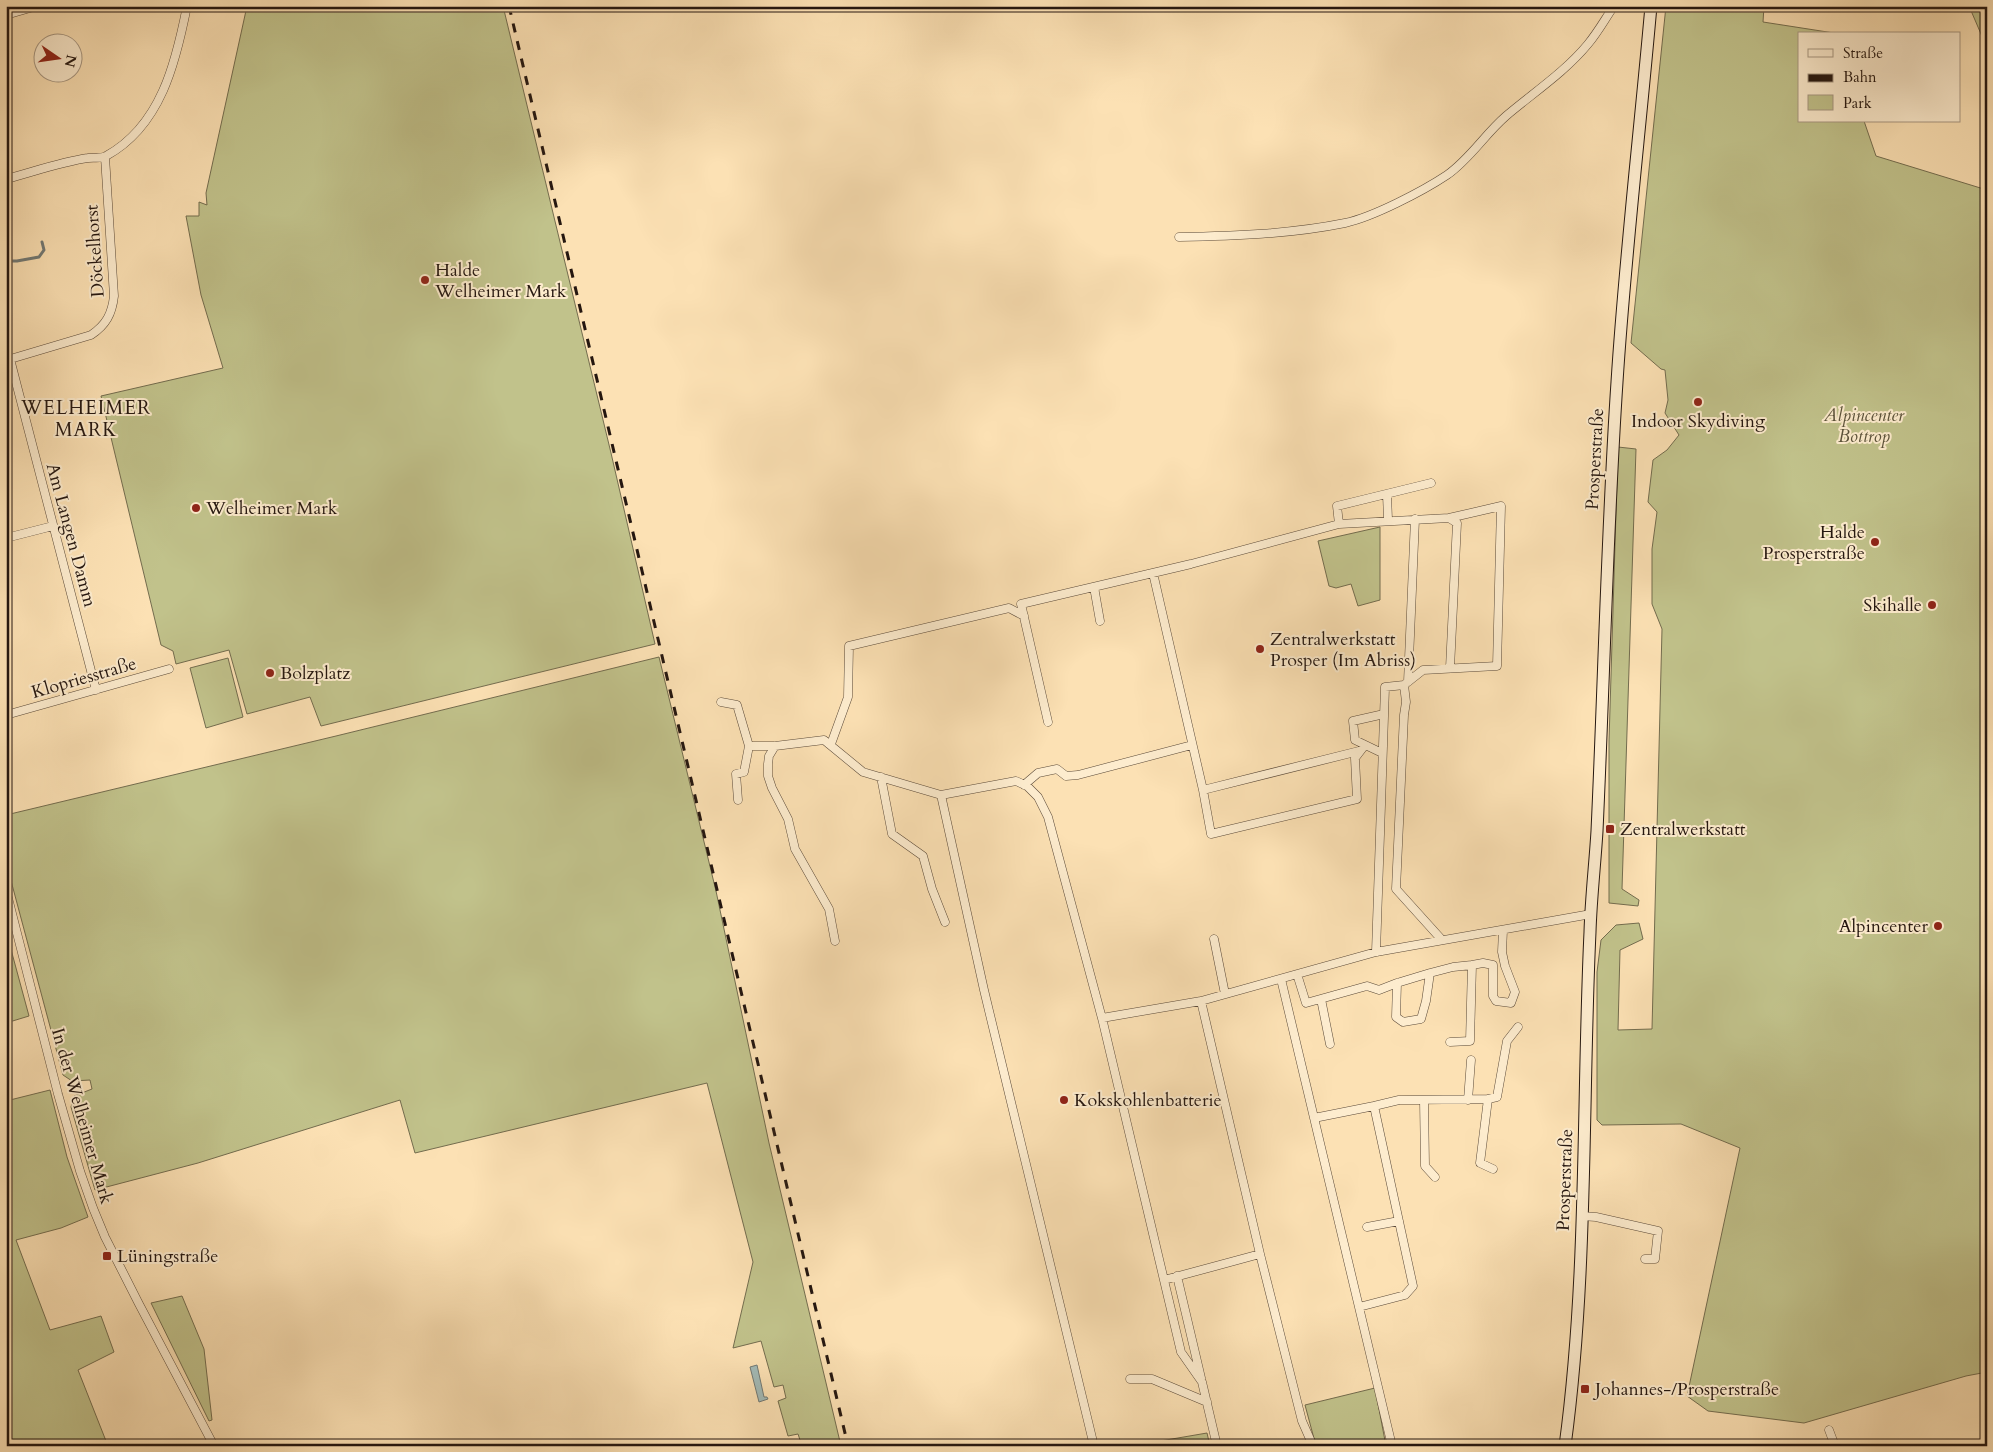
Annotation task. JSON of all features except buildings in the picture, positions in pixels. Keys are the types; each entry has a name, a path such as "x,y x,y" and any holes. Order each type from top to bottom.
{"main road":[{"name":"Prosperstraße","path":"1565,1446 1573,1390 1591,914 1597,833 1605,602 1617,383 1630,213 1651,6"}],"street":[{"path":"6,15 37,6"},
{"path":"6,179 88,158 104,157 128,140 154,108 173,68 187,6"},
{"path":"1179,237 1228,236 1310,228 1346,222 1395,204 1448,174 1504,118 1588,45 1614,6"},
{"name":"Döckelhorst","path":"8,360 91,335 101,329 108,320 113,308 114,296 104,157"},
{"name":"Am Langen Damm","path":"8,360 96,690"},
{"path":"1339,524 1337,506 1431,483"},
{"path":"1387,494 1388,520"},
{"path":"1048,722 1021,604 1153,573 1339,524 1449,518 1501,506 1497,666 1423,670 1406,684 1385,687 1376,952"},
{"path":"1449,518 1457,523 1450,668"},
{"path":"1415,519 1396,889 1442,940"},
{"path":"6,538 53,526"},
{"path":"1153,573 1203,790 1211,834 1357,799 1355,758 1365,745"},
{"path":"1094,587 1100,621"},
{"path":"831,744 848,697 849,646 1009,608 1024,616"},
{"name":"Klopriesstraße","path":"6,715 169,669"},
{"path":"722,702 737,705 749,746 744,772 736,774 738,800"},
{"path":"1382,753 1355,740 1353,721 1384,714"},
{"path":"749,746 775,746 824,740 863,772 941,795 1016,781 1024,785 1038,797 1048,817 1104,1027"},
{"path":"1024,785 1038,773 1057,769 1066,776 1078,775 1192,745"},
{"path":"775,746 768,764 768,776 788,819 795,849 829,909 835,941"},
{"path":"1203,790 1359,752"},
{"path":"881,777 892,834 923,856 932,889 945,922"},
{"path":"941,795 986,999 1094,1446"},
{"name":"In der Welheimer Mark","path":"6,890 58,1094 92,1208 139,1304 214,1446"},
{"path":"1202,1382 1181,1352 1102,1018 1200,1001 1376,952 1591,914"},
{"path":"1298,974 1306,1003 1368,986 1379,990 1453,966 1483,963 1493,965 1493,996 1496,1001 1511,1002 1515,992 1502,952 1503,930"},
{"path":"1214,939 1226,994"},
{"path":"1450,1042 1470,1041 1472,965"},
{"path":"1397,983 1396,1017 1403,1022 1421,1020 1430,973"},
{"path":"1281,979 1392,1446"},
{"path":"1321,999 1330,1044"},
{"path":"1200,1001 1302,1421 1313,1446"},
{"path":"1314,1118 1399,1100 1488,1100 1497,1097 1507,1041 1518,1027"},
{"path":"1468,1100 1471,1060"},
{"path":"1424,1100 1425,1166 1435,1178"},
{"path":"1488,1100 1480,1163 1493,1169"},
{"path":"1359,1307 1404,1295 1414,1286 1374,1106"},
{"path":"1581,1216 1596,1217 1658,1231 1655,1259 1645,1259"},
{"path":"1367,1227 1399,1221"},
{"path":"1164,1280 1260,1254"},
{"path":"1177,1276 1217,1446"},
{"path":"1130,1379 1152,1379 1207,1402"},
{"path":"1829,1430 1835,1446"}],"green space":[{"path":"247,6 503,6 655,644 321,726 310,697 247,714 229,650 176,664 173,651 161,645 101,396 223,368 201,295 186,216 199,216 199,202 207,205 206,193"},
{"name":"Alpincenter Bottrop","path":"1666,6 1764,6 1763,22 1828,32 1798,32 1798,122 1864,122 1876,156 1987,190 1987,1372 1966,1376 1804,1423 1708,1411 1687,1396 1740,1148 1681,1124 1602,1125 1597,1120 1597,972 1601,940 1616,925 1639,923 1643,939 1620,950 1618,1030 1652,1029 1662,629 1652,604 1652,549 1657,512 1648,502 1653,460 1667,450 1679,435 1665,413 1668,400 1665,370 1661,369 1631,343"},
{"path":"1969,6 1987,6 1987,48"},
{"path":"1618,447 1636,449 1622,889 1639,900 1638,906 1609,903 1609,741"},
{"path":"1380,527 1380,600 1358,606 1351,584 1336,588 1329,586 1318,541"},
{"path":"659,657 716,891 769,1143 841,1446 802,1446 798,1434 788,1436 778,1401 786,1398 783,1385 774,1387 761,1341 733,1348 753,1262 707,1083 415,1153 400,1100 198,1163 95,1190 71,1107 74,1096 92,1089 90,1080 72,1081 63,1075 6,862 6,815"},
{"path":"228,658 243,717 206,728 190,668"},
{"path":"6,931 29,1016 6,1023"},
{"path":"50,1090 67,1157 88,1217 61,1228 16,1240 50,1330 101,1316 114,1352 78,1370 108,1446 6,1446 6,1101"},
{"path":"182,1296 204,1349 212,1420 209,1421 151,1303"},
{"path":"1375,1388 1386,1446 1316,1446 1305,1405"},
{"path":"1207,1433 1210,1446 1137,1445"}],"water":[{"path":"757,1365 764,1397 768,1399 759,1402 750,1367"}],"waterway":[{"path":"6,261 39,257 44,250 42,242"}],"railway":[{"path":"509,6 848,1446"}],"place":[{"name":"Halde Welheimer Mark","path":"425,280"},
{"name":"Indoor Skydiving","path":"1698,402"},
{"name":"Welheimer Mark","path":"196,508"},
{"name":"Halde Prosperstraße","path":"1875,542"},
{"name":"Skihalle","path":"1932,605"},
{"name":"Zentralwerkstatt Prosper (Im Abriss)","path":"1260,649"},
{"name":"Bolzplatz","path":"270,673"},
{"name":"Zentralwerkstatt","path":"1610,829"},
{"name":"Alpincenter","path":"1938,926"},
{"name":"Kokskohlenbatterie","path":"1064,1100"},
{"name":"Lüningstraße","path":"107,1256"},
{"name":"Johannes-/Prosperstraße","path":"1585,1389"}],"district":[{"name":"WELHEIMER MARK","path":"86,419"}]}
